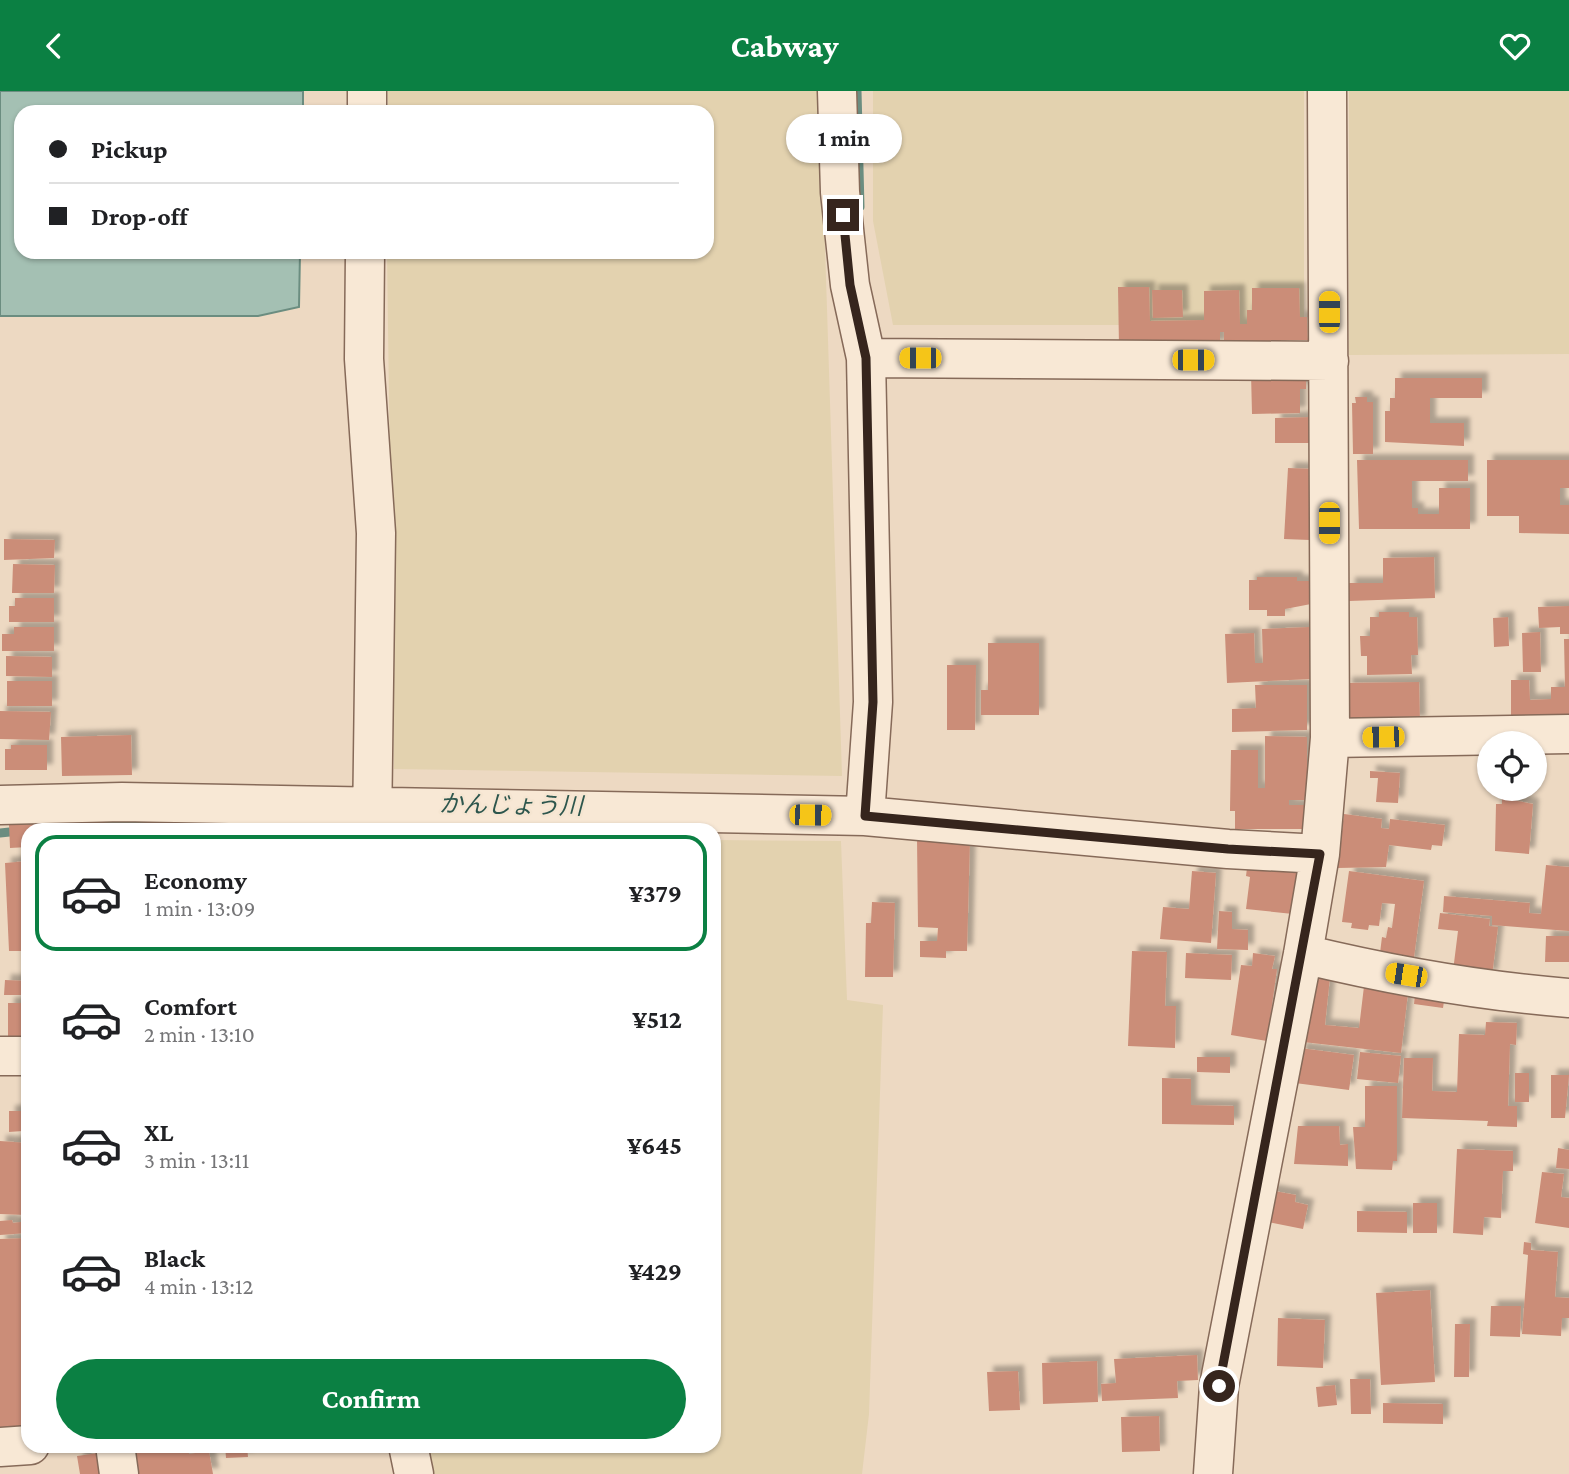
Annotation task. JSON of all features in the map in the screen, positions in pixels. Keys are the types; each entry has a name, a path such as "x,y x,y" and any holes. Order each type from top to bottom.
{"street":[{"path":"837,91 843,218 850,285 866,358 873,702 865,816"},
{"path":"1213,1474 1219,1386 1320,854 1330,738 1327,91"},
{"path":"365,259 364,359 376,533 373,819"},
{"path":"866,358 1329,361"},
{"path":"1330,738 1569,734"},
{"path":"0,805 122,816 373,819 865,816 1228,849 1320,854"},
{"path":"1303,954 1359,968 1466,986 1569,998"},
{"path":"0,1056 21,1056"},
{"path":"0,1447 21,1446"},
{"path":"116,1453 119,1474"},
{"path":"410,1453 414,1474"}],"shaded area":[{"path":"0,91 303,91 303,105 14,105 14,259 300,259 299,307 258,316 0,316"},
{"path":"388,91 820,91 842,776 394,769 387,259 714,259 714,105 388,105"},
{"path":"873,91 1304,91 1304,325 893,325 873,221"},
{"path":"1349,91 1569,91 1569,354 1349,355"},
{"path":"721,840 841,841 847,1000 883,1005 869,1414 862,1474 431,1474 426,1453 721,1453"}],"building":[{"path":"1118,287 1149,287 1150,321 1204,320 1204,291 1239,290 1240,324 1247,324 1247,310 1252,310 1252,288 1299,288 1300,317 1307,317 1308,340 1281,340 1281,346 1224,346 1224,332 1220,332 1220,346 1119,347"},
{"path":"1152,290 1182,290 1183,317 1153,318"},
{"path":"1251,373 1306,377 1306,389 1300,389 1300,413 1252,414"},
{"path":"1395,378 1482,378 1482,398 1430,398 1430,423 1464,423 1464,446 1385,442 1385,411 1390,411 1390,398 1395,398"},
{"path":"1355,397 1367,397 1367,402 1373,402 1373,454 1353,454 1352,403 1356,403"},
{"path":"1313,417 1313,443 1275,443 1275,418"},
{"path":"1357,460 1468,460 1468,481 1412,481 1412,508 1418,508 1418,514 1439,514 1439,488 1470,488 1470,529 1359,529"},
{"path":"1487,460 1569,460 1569,488 1560,488 1560,505 1569,505 1569,534 1519,533 1519,516 1487,516"},
{"path":"1288,468 1314,469 1310,540 1284,539"},
{"path":"4,539 55,540 54,558 4,560"},
{"path":"1434,557 1435,598 1349,601 1349,583 1383,583 1383,558"},
{"path":"13,564 55,565 54,593 12,593"},
{"path":"1257,577 1297,577 1297,581 1311,581 1311,604 1285,609 1285,616 1267,616 1267,610 1249,610 1249,580 1257,580"},
{"path":"15,598 54,598 54,622 9,622 9,606 15,606"},
{"path":"1569,606 1569,634 1560,634 1560,627 1539,628 1538,607"},
{"path":"1379,612 1409,612 1409,617 1417,617 1418,655 1411,655 1412,674 1367,675 1367,656 1361,656 1360,636 1370,636 1370,617 1379,617"},
{"path":"1508,617 1509,646 1494,647 1493,618"},
{"path":"14,627 54,627 54,651 2,651 2,634 14,634"},
{"path":"1309,627 1311,679 1227,683 1225,634 1254,633 1255,663 1263,663 1262,629"},
{"path":"1540,632 1541,672 1523,672 1522,633"},
{"path":"1564,639 1569,639 1569,718 1511,719 1511,680 1529,680 1530,700 1551,699 1551,687 1565,687"},
{"path":"988,643 1039,643 1039,715 981,715 981,690 988,690"},
{"path":"6,656 52,657 52,677 6,676"},
{"path":"947,665 976,665 975,730 947,730"},
{"path":"7,681 52,681 52,706 7,706"},
{"path":"1419,682 1420,722 1347,724 1346,683"},
{"path":"1255,685 1307,685 1307,730 1232,732 1232,709 1256,708"},
{"path":"0,711 51,712 49,740 0,739"},
{"path":"131,735 132,775 62,776 61,737"},
{"path":"1265,736 1307,737 1307,800 1289,800 1289,805 1306,805 1306,829 1235,829 1235,811 1230,811 1231,750 1258,750 1258,788 1265,788"},
{"path":"11,745 47,745 47,770 5,770 5,749 11,749"},
{"path":"1370,771 1400,773 1398,803 1376,802 1378,778 1370,778"},
{"path":"1502,801 1518,801 1533,804 1529,854 1495,851 1496,804 1502,804"},
{"path":"1344,814 1382,819 1381,828 1389,829 1390,819 1445,825 1442,846 1432,845 1431,850 1389,845 1386,867 1337,868"},
{"path":"9,825 21,825 21,847 10,848"},
{"path":"917,838 970,839 967,951 946,951 946,958 920,957 920,941 937,941 938,928 918,927"},
{"path":"1248,860 1298,865 1293,914 1246,909 1250,877 1246,876"},
{"path":"21,862 21,951 9,951 5,863"},
{"path":"1546,865 1569,867 1569,931 1492,925 1492,916 1443,912 1444,896 1530,903 1529,913 1541,914"},
{"path":"1192,871 1216,873 1211,943 1160,939 1163,907 1189,909"},
{"path":"1349,871 1424,881 1413,965 1379,961 1382,937 1386,938 1388,927 1392,928 1395,904 1382,903 1379,926 1369,925 1368,930 1351,928 1352,923 1342,922"},
{"path":"872,902 895,903 893,977 865,977 866,923 871,923"},
{"path":"1219,911 1232,912 1232,929 1248,930 1248,950 1217,949"},
{"path":"1440,913 1490,919 1489,926 1498,927 1492,976 1453,971 1458,931 1438,929"},
{"path":"1546,936 1569,936 1569,962 1545,962"},
{"path":"1132,951 1167,952 1165,1006 1176,1006 1175,1048 1128,1046"},
{"path":"1186,953 1232,955 1231,980 1185,978"},
{"path":"1253,953 1275,956 1272,969 1277,969 1267,1041 1231,1035 1241,965 1252,966"},
{"path":"1307,974 1330,977 1325,1025 1359,1028 1365,978 1446,988 1443,1008 1414,1004 1415,994 1408,993 1401,1053 1294,1041"},
{"path":"5,980 21,981 21,995 4,995"},
{"path":"8,1003 21,1003 21,1047 8,1047"},
{"path":"1486,1022 1517,1023 1516,1045 1510,1044 1508,1106 1517,1106 1517,1127 1487,1126 1488,1121 1402,1118 1404,1058 1433,1058 1432,1091 1457,1092 1459,1034 1485,1035"},
{"path":"1300,1048 1354,1055 1349,1090 1295,1083"},
{"path":"1360,1052 1401,1056 1398,1083 1357,1079"},
{"path":"1197,1057 1230,1057 1230,1073 1197,1072"},
{"path":"1515,1073 1529,1073 1529,1102 1515,1102"},
{"path":"1551,1075 1569,1075 1565,1118 1551,1118"},
{"path":"1162,1078 1191,1079 1191,1105 1234,1106 1234,1125 1162,1124"},
{"path":"1365,1086 1397,1086 1397,1161 1393,1161 1392,1170 1356,1169 1353,1127 1365,1127"},
{"path":"9,1111 21,1111 21,1131 9,1132"},
{"path":"1298,1126 1339,1126 1340,1145 1348,1144 1348,1166 1294,1164"},
{"path":"0,1141 21,1142 21,1215 0,1214"},
{"path":"1558,1148 1569,1150 1569,1169 1556,1168"},
{"path":"1457,1149 1513,1151 1513,1171 1503,1171 1501,1218 1484,1217 1483,1235 1453,1233"},
{"path":"1542,1172 1564,1174 1561,1197 1569,1198 1569,1228 1535,1223"},
{"path":"1269,1190 1296,1195 1295,1202 1308,1205 1303,1229 1263,1221"},
{"path":"1413,1203 1437,1203 1437,1233 1413,1233"},
{"path":"1357,1211 1407,1212 1407,1233 1357,1232"},
{"path":"0,1221 21,1222 21,1234 0,1235"},
{"path":"21,1238 21,1433 0,1434 0,1239"},
{"path":"1524,1242 1531,1243 1531,1250 1558,1252 1555,1297 1569,1298 1569,1318 1562,1318 1561,1336 1522,1334 1528,1255 1523,1254"},
{"path":"1430,1290 1435,1382 1381,1385 1376,1293"},
{"path":"1491,1306 1521,1306 1520,1337 1490,1336"},
{"path":"1278,1318 1325,1320 1323,1368 1277,1366"},
{"path":"1455,1324 1470,1324 1469,1377 1454,1377"},
{"path":"1197,1355 1198,1380 1177,1381 1178,1398 1102,1401 1101,1384 1116,1383 1114,1359"},
{"path":"1097,1361 1098,1402 1043,1404 1042,1363"},
{"path":"1018,1371 1020,1410 989,1411 987,1372"},
{"path":"1350,1379 1370,1379 1371,1414 1351,1414"},
{"path":"1335,1385 1337,1405 1318,1407 1316,1387"},
{"path":"1383,1403 1443,1404 1443,1424 1383,1423"},
{"path":"1159,1416 1160,1451 1122,1452 1121,1417"},
{"path":"106,1453 109,1474 80,1474 77,1456"},
{"path":"126,1453 209,1453 213,1474 130,1474"},
{"path":"226,1453 248,1453 248,1457 226,1458"}],"waterway":[{"name":"かんじょう川","path":"857,91 860,207"},
{"name":"かんじょう川","path":"90,823 204,823"},
{"name":"かんじょう川","path":"0,833 19,831"}],"route":[{"path":"843,215 850,285 866,358 873,702 865,816 1228,849 1320,854 1219,1386"}]}
